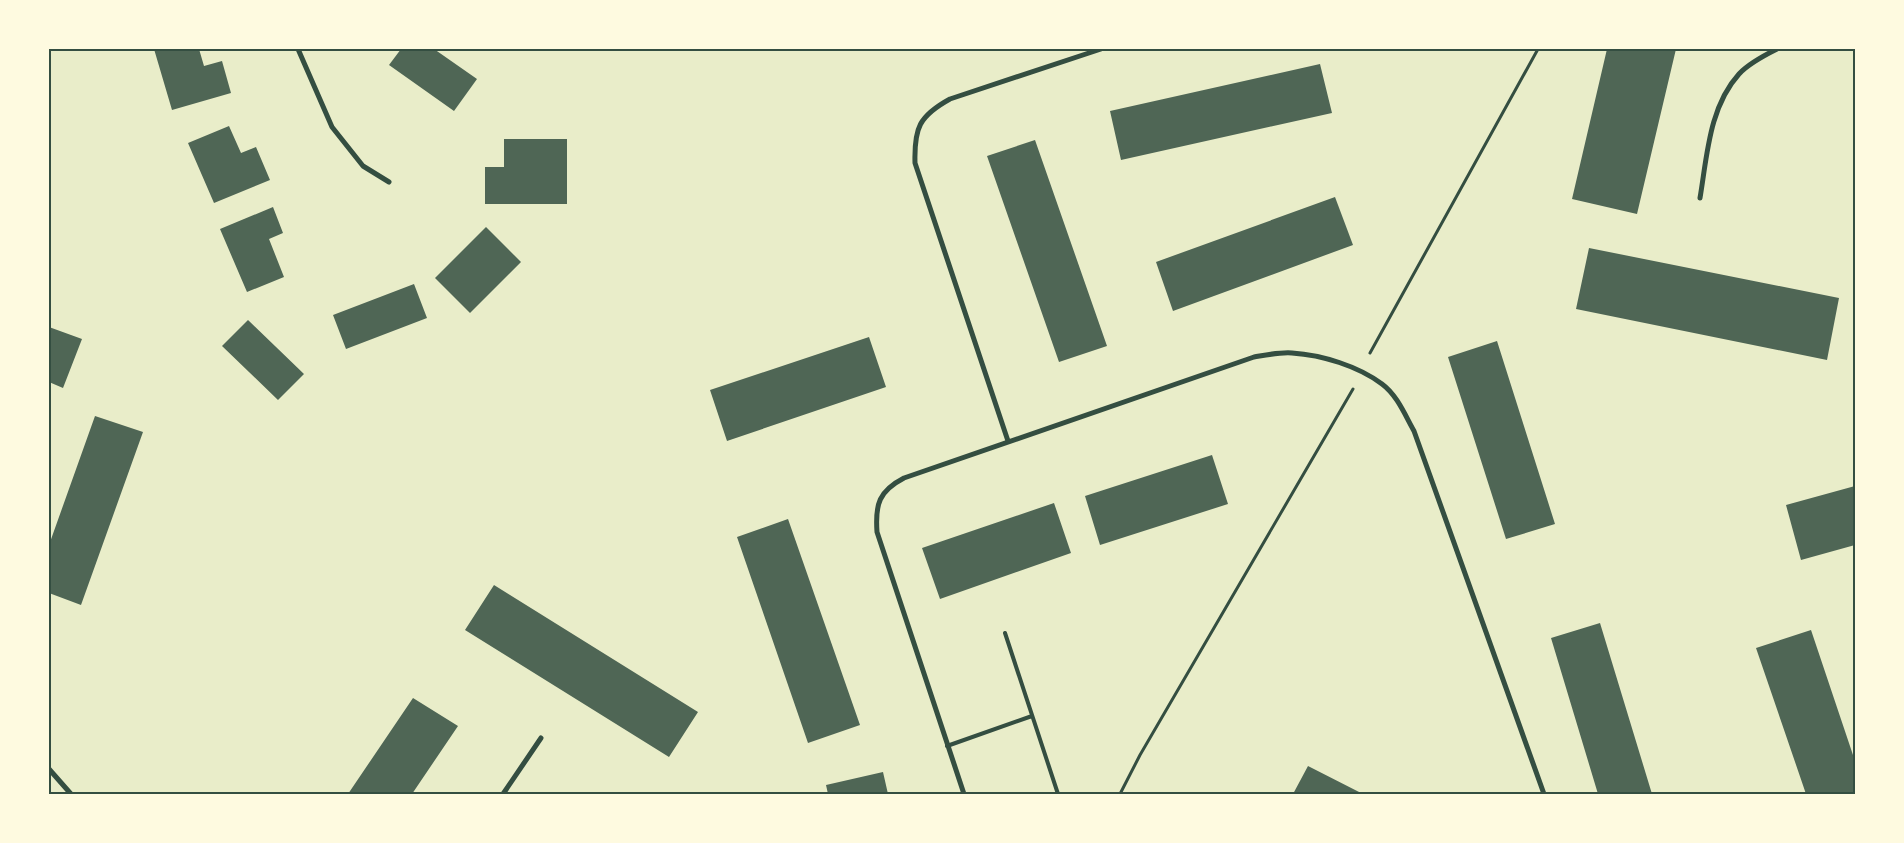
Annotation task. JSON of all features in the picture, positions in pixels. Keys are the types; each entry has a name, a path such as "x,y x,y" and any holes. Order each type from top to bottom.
{"street":[{"path":"298,49 332,127 363,166 389,182"},
{"path":"1008,441 916,163 915,141 919,125 931,110 950,99 1101,49"},
{"path":"1700,198 1709,144 1719,105 1739,74 1777,49"},
{"path":"964,794 877,532 876,514 880,498 890,485 904,478 1008,441 1254,357 1292,353 1326,359 1361,372 1383,384 1399,402 1414,431 1544,794"},
{"path":"503,794 541,738"},
{"path":"49,768 71,794"}],"lane":[{"path":"1006,633 1058,794"},
{"path":"947,746 1032,716"}],"path":[{"path":"1370,353 1538,49"},
{"path":"1120,794 1140,755 1353,389"}],"building":[{"path":"154,49 199,49 204,66 222,61 231,93 172,110"},
{"path":"401,49 434,49 477,79 454,111 389,65"},
{"path":"1607,49 1676,49 1637,214 1572,199"},
{"path":"1320,64 1332,113 1121,160 1110,111"},
{"path":"229,126 241,153 256,147 270,180 214,203 188,143"},
{"path":"504,139 567,139 567,204 485,204 485,167 504,167"},
{"path":"1035,140 1107,346 1059,362 987,156"},
{"path":"1335,197 1353,245 1173,311 1156,262"},
{"path":"273,207 283,233 269,239 284,277 247,292 220,229"},
{"path":"486,227 521,262 470,313 435,278"},
{"path":"1589,248 1839,298 1827,360 1576,309"},
{"path":"414,284 427,318 346,349 333,315"},
{"path":"248,320 304,374 278,400 222,346"},
{"path":"49,327 82,339 63,388 49,382"},
{"path":"869,337 886,387 727,441 710,390"},
{"path":"1497,341 1555,524 1506,539 1448,357"},
{"path":"95,416 143,432 81,605 49,593 49,545"},
{"path":"1212,455 1228,504 1100,545 1085,496"},
{"path":"1855,486 1855,545 1801,560 1786,505"},
{"path":"1054,503 1071,553 940,599 922,548"},
{"path":"788,519 860,725 808,743 737,537"},
{"path":"494,585 698,712 669,757 465,630"},
{"path":"1600,623 1652,794 1598,794 1551,638"},
{"path":"1811,630 1855,761 1855,794 1806,794 1756,648"},
{"path":"413,698 458,726 412,794 348,794"},
{"path":"1308,766 1363,794 1293,794"},
{"path":"883,772 888,794 828,794 826,785"}]}
